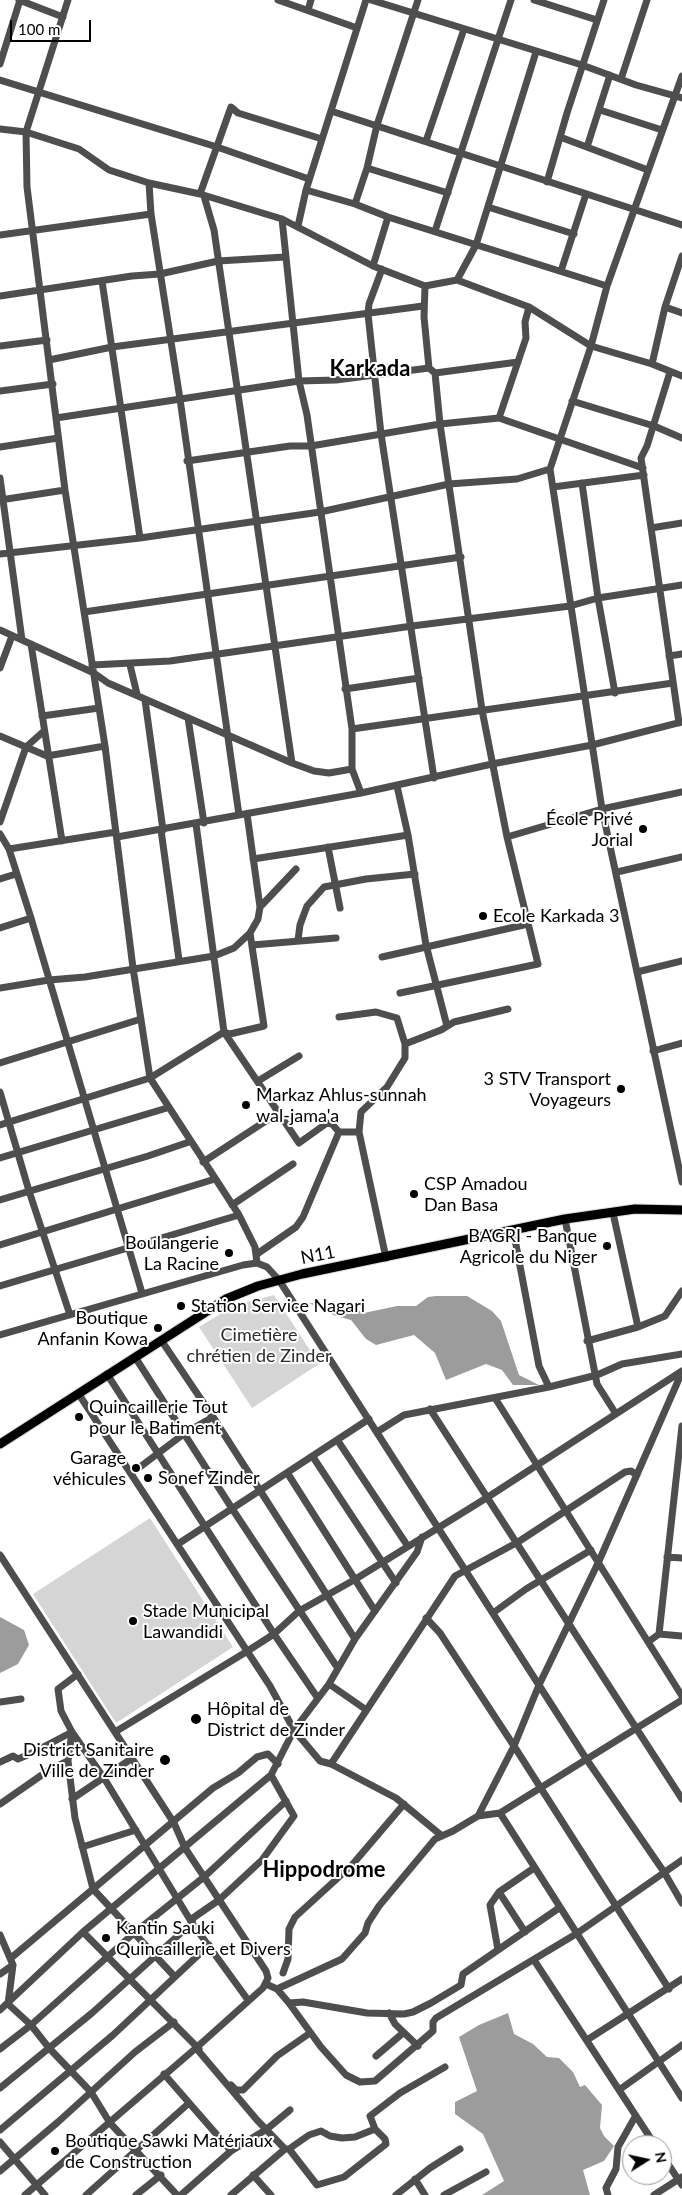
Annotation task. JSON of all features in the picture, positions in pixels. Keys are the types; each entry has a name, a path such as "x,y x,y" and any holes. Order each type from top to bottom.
{"main road":[{"name":"N11","path":"0,1444 226,1299 279,1280 386,1258 513,1228 635,1209 682,1210"}],"street":[{"path":"0,64 19,0 63,17"},
{"path":"68,0 26,132 32,230 65,490 105,746 141,1019 150,1078 189,1142 239,1214 255,1247 257,1264"},
{"path":"278,0 357,28"},
{"path":"308,10 311,0"},
{"path":"298,226 309,179 366,0"},
{"path":"371,0 582,65 678,97"},
{"path":"355,204 367,168 377,125 418,0"},
{"path":"436,232 511,0"},
{"path":"534,0 597,20"},
{"path":"547,182 582,65 604,0"},
{"path":"621,79 647,0"},
{"path":"426,141 464,29"},
{"path":"457,280 476,245 536,52"},
{"path":"587,147 610,75"},
{"path":"682,76 678,97 662,130 607,286 591,346 550,469 602,808 682,1182"},
{"path":"0,80 216,147 309,179"},
{"path":"292,763 214,230 202,195 216,147 231,107 238,113 322,139"},
{"path":"600,110 662,130"},
{"path":"331,111 682,225"},
{"path":"0,129 26,132 80,149 109,170 149,183 202,195 282,218 373,266 425,286 457,280 530,307 591,346 652,364 682,376"},
{"path":"560,137 648,170"},
{"path":"367,168 448,193"},
{"path":"0,988 49,980 86,977 179,960 214,956 234,948 250,933 258,919 260,907 253,859 227,736 208,594 187,461 180,399 151,214 149,183"},
{"path":"306,190 355,204 436,232 607,286"},
{"path":"561,271 586,194"},
{"path":"488,207 574,234"},
{"path":"0,236 151,214"},
{"path":"373,266 388,216"},
{"path":"282,218 284,257 294,321 299,381 311,446 352,729 352,769 361,793"},
{"path":"652,364 665,307 680,268 682,256"},
{"path":"0,296 102,280 160,274 218,261 284,257"},
{"path":"382,269 369,304 368,314 382,434 434,778"},
{"path":"102,280 140,538"},
{"path":"400,993 538,964 507,837 482,710 461,557 432,371 424,306 425,286"},
{"path":"49,360 112,347 228,330 424,306"},
{"path":"499,418 526,338 525,322 530,307"},
{"path":"665,307 682,313"},
{"path":"0,346 46,340"},
{"path":"56,418 299,381 336,380 518,362"},
{"path":"9,849 204,823 397,786 492,764 592,745 681,722 658,587 641,458 654,426 670,372"},
{"path":"0,391 53,384"},
{"path":"572,401 654,426 682,438"},
{"path":"187,461 290,446 311,446 440,424 499,418 560,438 644,471"},
{"path":"0,447 58,438"},
{"path":"0,554 140,538 320,512 449,484 517,479 550,469"},
{"path":"552,487 644,471"},
{"path":"0,478 1,500 22,640"},
{"path":"582,483 598,598 615,693"},
{"path":"1,500 65,490"},
{"path":"651,528 682,523"},
{"path":"84,612 461,557"},
{"path":"93,669 216,655 412,626 570,606 598,598 658,587 682,585"},
{"path":"0,630 93,669 108,683 138,694 145,700 292,763 314,771 328,773 352,769"},
{"path":"0,668 12,636"},
{"path":"31,644 62,841"},
{"path":"669,656 682,654"},
{"path":"130,665 138,694"},
{"path":"345,689 419,678"},
{"path":"352,729 615,693 673,683"},
{"path":"145,700 179,960"},
{"path":"42,716 99,708"},
{"path":"188,718 204,823"},
{"path":"0,822 26,747 44,731"},
{"path":"0,736 48,756 105,746"},
{"path":"397,786 408,835 426,946 447,1026"},
{"path":"507,837 602,808 682,792"},
{"path":"196,824 224,1032 298,1144 327,1123 332,1124 339,1132 359,1132"},
{"path":"0,834 9,849 31,918 92,1130 106,1168 142,1294"},
{"path":"253,859 408,835"},
{"path":"328,847 340,908"},
{"path":"617,872 682,857"},
{"path":"260,907 296,869"},
{"path":"0,879 16,874"},
{"path":"298,940 300,925 307,906 324,887 415,874"},
{"path":"0,928 31,918"},
{"path":"382,957 528,924"},
{"path":"224,1032 230,1034 264,1026 250,933"},
{"path":"252,945 336,938"},
{"path":"637,972 682,962"},
{"path":"405,1044 441,1030 454,1022 508,1009"},
{"path":"339,1016 376,1012 392,1015 400,1022 405,1044 405,1058 392,1080 361,1112 359,1132 386,1258"},
{"path":"0,1063 141,1019"},
{"path":"0,1125 150,1078 224,1032"},
{"path":"653,1051 682,1043"},
{"path":"258,1081 299,1056"},
{"path":"0,1092 29,1191 70,1315"},
{"path":"0,1158 168,1108"},
{"path":"203,1162 278,1113"},
{"path":"257,1254 296,1227 303,1216 339,1132"},
{"path":"0,1200 189,1142"},
{"path":"232,1205 293,1164"},
{"path":"0,1245 117,1208 215,1180"},
{"path":"613,1213 638,1327"},
{"path":"0,1286 239,1214"},
{"path":"565,1219 587,1341 597,1376 597,1384 616,1414"},
{"path":"513,1228 539,1366 549,1387"},
{"path":"0,1335 243,1265 257,1264 267,1267 279,1280 587,1760 664,1872 682,1903"},
{"path":"587,1341 638,1327 665,1316 682,1291"},
{"path":"161,1340 213,1417 355,1639"},
{"path":"377,1432 401,1416 549,1387 597,1376 622,1364 682,1354"},
{"path":"135,1357 299,1611 338,1667"},
{"path":"115,1732 274,1634 299,1611 354,1580 438,1526 488,1497 537,1463 682,1371"},
{"path":"478,1816 514,1746 540,1685 600,1561 682,1371"},
{"path":"107,1374 159,1452 274,1634 317,1697"},
{"path":"78,1393 270,1686 294,1730 320,1761 359,1777 404,1804 442,1836"},
{"path":"495,1398 600,1561 682,1696"},
{"path":"430,1409 518,1542 682,1799"},
{"path":"132,1474 185,1433 213,1417"},
{"path":"178,1544 261,1492 369,1420"},
{"path":"659,1634 682,1426"},
{"path":"338,1441 407,1546"},
{"path":"314,1457 396,1583"},
{"path":"331,1764 455,1576 518,1542 567,1512 625,1472 631,1471 637,1475"},
{"path":"288,1474 374,1611"},
{"path":"673,1494 682,1495"},
{"path":"0,2010 83,1932 159,1871 271,1774 278,1764 294,1730 317,1697 329,1684 355,1639 417,1552 422,1537"},
{"path":"493,1613 592,1550"},
{"path":"0,1556 44,1626 78,1674 131,1760 174,1823 185,1848 266,1971 266,1984 197,2047 25,2195"},
{"path":"667,1557 682,1558"},
{"path":"426,1618 440,1633 542,1788 669,1989"},
{"path":"648,1642 659,1634 682,1636"},
{"path":"78,1674 58,1689 62,1711 72,1732 104,1778 192,1924 248,2000"},
{"path":"329,1684 366,1709"},
{"path":"0,1702 21,1699"},
{"path":"277,1989 333,1964 348,1954 365,1933 368,1923 379,1906 418,1856 434,1839 478,1816 500,1813 682,1700"},
{"path":"72,1732 68,1761 72,1799 93,1889 175,1977"},
{"path":"0,1762 13,1756 18,1759 72,1732"},
{"path":"0,1974 12,1961 143,1844 174,1823 213,1788 238,1773 257,1757 268,1754 278,1764"},
{"path":"72,1799 131,1760"},
{"path":"0,1804 49,1770 68,1761"},
{"path":"0,2088 155,1957 192,1924 193,1918 219,1900 262,1860 294,1816 271,1774"},
{"path":"0,2049 134,1933 204,1877 286,1801"},
{"path":"283,1973 288,1959 289,1928 295,1917 352,1865 404,1804"},
{"path":"500,1813 682,2098"},
{"path":"82,1847 136,1830"},
{"path":"266,1984 277,1989 290,2003 310,2033 346,2075 360,2082 375,2081 433,2032 433,2022 436,2018 576,1934 682,1860"},
{"path":"498,1950 490,1909 499,1892 534,1868"},
{"path":"499,1892 526,1932"},
{"path":"469,1997 461,1985 463,1974 559,1908"},
{"path":"83,1932 151,1998 236,2090 240,2091 277,2056 310,2033"},
{"path":"0,1935 12,1961 8,2004"},
{"path":"0,2130 113,2035 209,1945"},
{"path":"534,1960 648,2135"},
{"path":"587,2040 682,1979"},
{"path":"290,2003 303,2002 367,2013 413,2012 431,2004 461,1985"},
{"path":"8,2004 31,2024 49,2048 91,2092 110,2123 179,2195 231,2152 267,2129 290,2110"},
{"path":"389,2013 403,2033 418,2046"},
{"path":"0,2171 135,2052 174,2022"},
{"path":"376,2056 403,2033"},
{"path":"619,2090 657,2061 682,2045"},
{"path":"197,2047 236,2096 287,2149 317,2186 344,2177 386,2144 385,2139 376,2129 370,2116 400,2093 445,2067"},
{"path":"164,2074 231,2152"},
{"path":"86,2195 138,2151 189,2103"},
{"path":"608,2195 606,2188 616,2168 618,2147 635,2117"},
{"path":"231,2195 253,2175 309,2135 321,2131 330,2136 342,2138 355,2137 376,2129"},
{"path":"0,2142 45,2195"},
{"path":"396,2195 415,2179 460,2149"},
{"path":"654,2195 681,2180 672,2168"},
{"path":"444,2195 486,2172"},
{"path":"136,2195 161,2175"},
{"path":"253,2175 271,2195"},
{"path":"415,2179 425,2195"}],"green space":[{"name":"Cimetière chrétien de Zinder","path":"274,1295 319,1364 252,1408 199,1327 235,1305"},
{"name":"Stade Municipal Lawandidi","path":"150,1518 233,1647 116,1723 33,1594"}],"shaded area":[{"path":"467,1296 492,1311 501,1321 519,1375 539,1385 513,1385 502,1370 486,1364 446,1380 435,1353 414,1335 376,1345 366,1339 351,1320 336,1316 309,1303 350,1306 364,1313 397,1306 416,1306 428,1297"},
{"path":"0,1617 24,1630 29,1645 18,1664 0,1673"},
{"path":"508,2013 514,2034 533,2044 547,2057 559,2058 573,2072 580,2087 585,2085 602,2105 600,2128 604,2136 614,2146 604,2161 583,2170 590,2195 482,2195 504,2181 483,2134 455,2114 455,2102 477,2091 459,2037 479,2025"}],"place":[{"name":"École Privé Jorial","path":"643,829"},
{"name":"Ecole Karkada 3","path":"483,916"},
{"name":"3 STV Transport Voyageurs","path":"621,1089"},
{"name":"Markaz Ahlus-sunnah wal-jama'a","path":"246,1105"},
{"name":"CSP Amadou Dan Basa","path":"414,1194"},
{"name":"BAGRI - Banque Agricole du Niger","path":"607,1246"},
{"name":"Boulangerie La Racine","path":"229,1253"},
{"name":"Station Service Nagari","path":"181,1306"},
{"name":"Boutique Anfanin Kowa","path":"158,1328"},
{"name":"Quincaillerie Tout pour le Batiment","path":"79,1417"},
{"name":"Garage véhicules","path":"136,1468"},
{"name":"Sonef Zinder","path":"148,1478"},
{"name":"Stade Municipal Lawandidi","path":"133,1621"},
{"name":"Hôpital de District de Zinder","path":"196,1719"},
{"name":"District Sanitaire Ville de Zinder","path":"165,1760"},
{"name":"Kantin Sauki Quincaillerie et Divers","path":"106,1938"},
{"name":"Boutique Sawki Matériaux de Construction","path":"55,2151"}],"district":[{"name":"Karkada","path":"370,369"},
{"name":"Hippodrome","path":"324,1870"}]}
